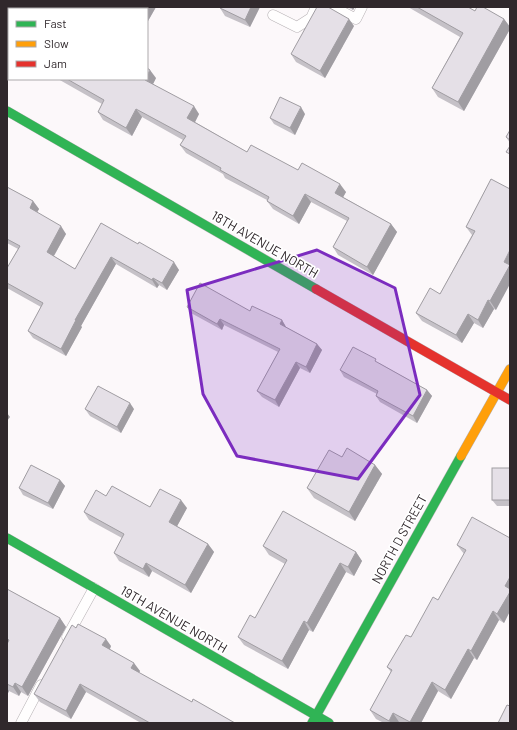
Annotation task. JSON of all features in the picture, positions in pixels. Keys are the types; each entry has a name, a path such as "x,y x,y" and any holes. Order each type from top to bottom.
{"street":[{"name":"18TH AVENUE NORTH","path":"7,111 510,400"},
{"name":"NORTH D STREET","path":"314,719 510,368"},
{"name":"19TH AVENUE NORTH","path":"7,538 314,719 329,723"}],"lane":[{"path":"272,15 297,27 311,18 316,7"},
{"path":"333,7 356,19 362,7"},
{"path":"61,649 94,588"},
{"path":"21,723 46,676"}],"highlighted area":[{"path":"317,250 395,288 420,395 358,479 237,456 203,394 187,290"}],"building":[{"path":"129,7 148,7 148,8"},
{"path":"251,7 245,20 220,8"},
{"path":"317,7 328,7 349,19 320,71 291,54"},
{"path":"417,7 468,7 475,11 477,7 483,7 504,19 458,102 432,88 463,33"},
{"path":"7,16 8,44 7,43"},
{"path":"69,80 145,80 194,106 187,118 247,152 251,145 298,170 302,163 340,184 335,193 391,224 367,267 333,247 349,218 305,194 293,216 267,201 269,197 220,170 221,168 180,145 186,136 136,109 126,128 98,112 104,100"},
{"path":"280,97 301,107 290,128 270,118"},
{"path":"510,130 510,140 506,137"},
{"path":"510,146 510,154 506,152"},
{"path":"491,179 510,189 510,250 504,262 510,265 490,301 488,300 478,320 468,314 456,335 416,313 430,288 440,294 475,231 466,227"},
{"path":"7,187 33,201 30,208 61,226 47,252 75,269 101,223 174,262 162,283 153,278 152,280 111,257 75,320 61,349 28,331 43,303 7,283 7,268 20,246 7,239"},
{"path":"200,283 250,311 252,306 282,320 280,324 317,344 306,367 296,362 275,400 257,391 280,349 220,319 217,324 187,307"},
{"path":"353,347 427,390 413,416 376,396 378,391 340,370"},
{"path":"98,386 130,403 117,427 85,409"},
{"path":"347,448 375,465 349,512 307,488 329,450 342,457"},
{"path":"31,465 60,480 48,503 19,488"},
{"path":"492,468 510,468 510,500 492,500"},
{"path":"112,486 150,507 160,489 181,500 169,522 208,544 185,585 146,563 143,569 114,553 124,534 84,512 96,490 106,496"},
{"path":"283,511 356,552 348,567 340,563 307,623 304,621 282,661 238,637 250,615 255,618 287,560 263,546"},
{"path":"472,517 510,538 510,577 505,586 510,589 510,592 497,614 493,611 471,651 468,649 445,690 432,682 410,722 393,713 389,721 370,710 392,670 387,667 406,635 411,637 433,597 438,600 466,550 457,545"},
{"path":"7,589 60,618 22,687 15,683 13,687 7,684 7,644 9,640 7,639"},
{"path":"78,624 106,639 102,645 134,663 131,668 192,702 193,699 235,723 150,723 80,684 66,711 34,694 72,625 76,628"},
{"path":"507,705 510,706 510,723 498,723"}],"traffic: fast":[{"path":"7,111 316,289"},
{"path":"312,723 461,456"},
{"path":"7,538 329,723"}],"traffic: slow":[{"path":"461,456 510,369"}],"traffic: jam":[{"path":"316,289 510,400"}]}
